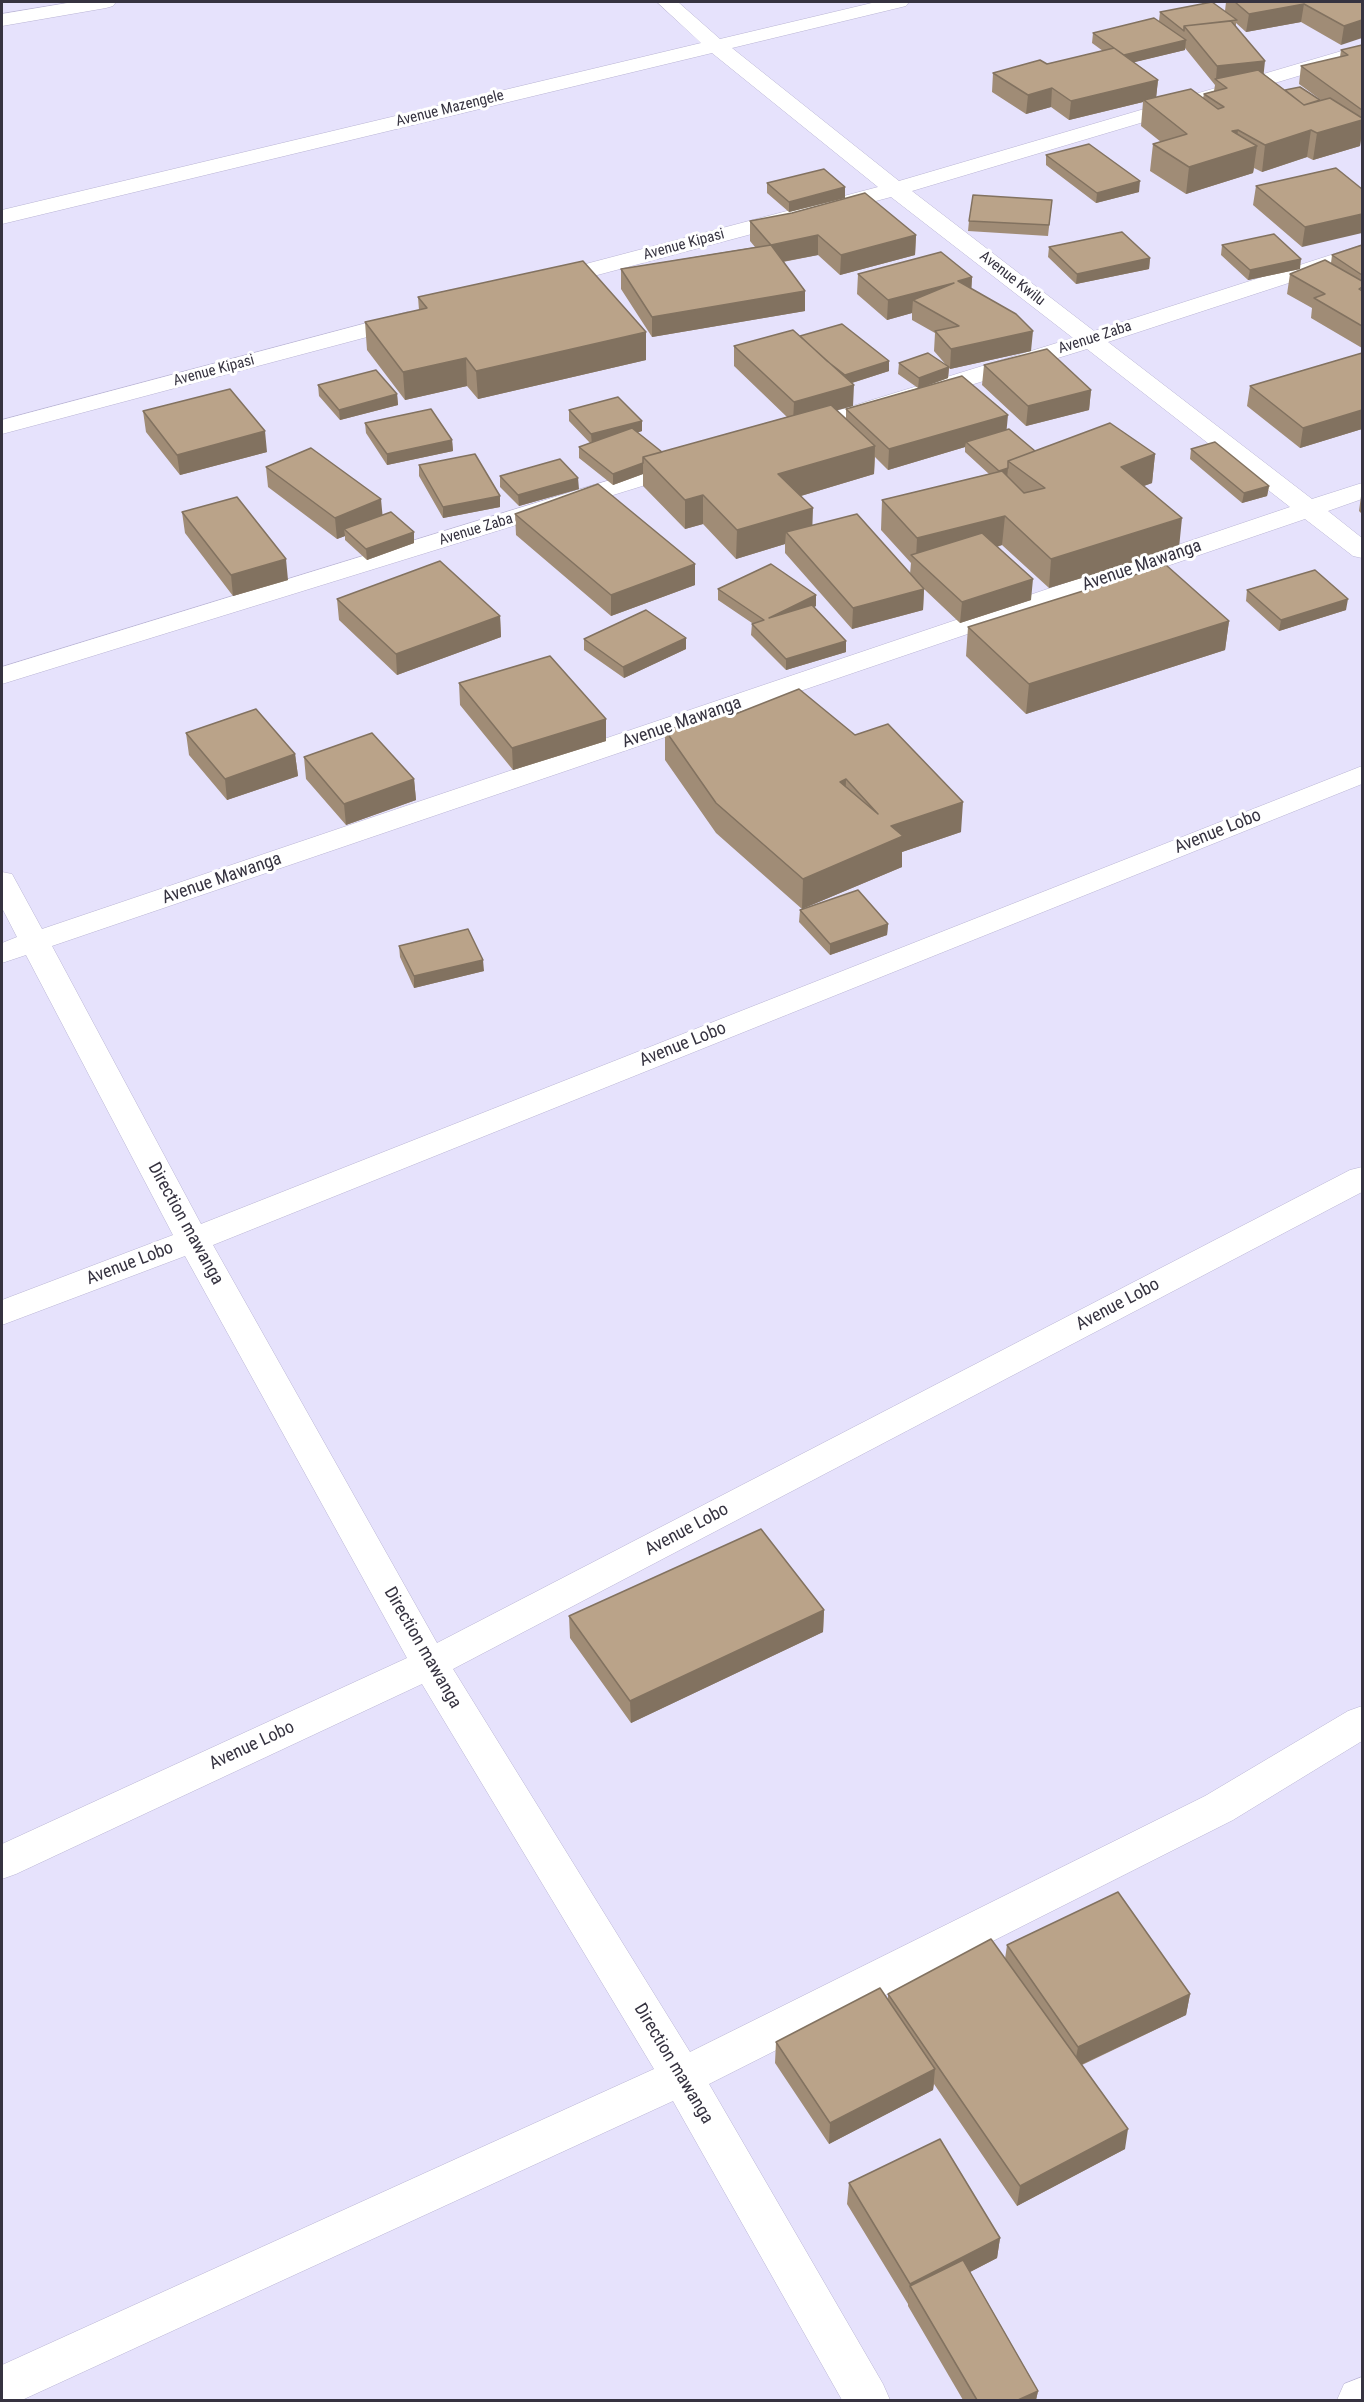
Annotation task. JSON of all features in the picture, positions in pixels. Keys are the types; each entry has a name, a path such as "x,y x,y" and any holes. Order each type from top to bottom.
{"street":[{"path":"2,20 106,2"},
{"name":"Avenue Kwilu","path":"667,2 715,45 895,189 1362,550"},
{"name":"Avenue Mazengele","path":"2,217 898,2"},
{"name":"Avenue Kipasi","path":"528,287 895,189 1362,51"},
{"name":"Avenue Zaba","path":"774,438 1091,340 1362,252"},
{"name":"Avenue Kipasi","path":"2,427 425,314"},
{"name":"Avenue Zaba","path":"2,676 705,459"},
{"name":"Avenue Mawanga","path":"17,948 1362,492"},
{"name":"Avenue Lobo","path":"2,1313 193,1240 1362,774"},
{"name":"Direction mawanga","path":"2,881 17,948 193,1240 430,1664 682,2077 867,2400"},
{"name":"Avenue Lobo","path":"2,1862 430,1664 1362,1178"},
{"path":"2,2387 682,2077 1219,1808 1362,1722"}],"building":[{"path":"1212,2 1237,20 1184,26 1184,31 1160,12"},
{"path":"1235,2 1362,2 1362,20 1344,26 1304,4 1249,14"},
{"path":"1154,18 1186,40 1124,55 1093,33"},
{"path":"1231,21 1265,61 1217,66 1184,26"},
{"path":"1362,45 1362,110 1301,66 1348,55 1341,50"},
{"path":"1114,48 1158,80 1071,101 1052,88 1028,95 993,73 1040,60 1047,64"},
{"path":"1258,70 1304,105 1330,98 1362,120 1317,133 1311,130 1265,145 1238,130 1232,131 1257,146 1189,167 1153,144 1187,134 1144,100 1191,89 1218,109 1224,107 1204,94 1227,88 1215,79"},
{"path":"1300,87 1320,100 1304,105 1285,90"},
{"path":"1089,144 1140,181 1097,193 1046,155"},
{"path":"1336,168 1362,189 1362,214 1305,227 1256,186"},
{"path":"824,169 845,187 789,202 767,183"},
{"path":"865,193 916,235 841,255 818,235 771,245 750,221 792,213"},
{"path":"973,195 1052,200 1049,225 969,221"},
{"path":"1122,232 1150,258 1077,274 1049,247"},
{"path":"1274,234 1301,259 1250,270 1222,245"},
{"path":"771,245 805,291 652,317 621,269"},
{"path":"1362,245 1362,275 1332,255"},
{"path":"941,252 972,277 958,281 1016,314 1033,331 951,349 935,331 959,326 913,300 954,283 888,300 858,274"},
{"path":"1325,260 1362,281 1362,287 1359,289 1362,291 1362,326 1314,298 1325,294 1290,274"},
{"path":"583,261 646,332 476,371 466,358 403,372 365,322 427,308 418,297"},
{"path":"842,324 889,361 845,375 800,336"},
{"path":"793,330 854,385 794,402 734,346"},
{"path":"1047,349 1091,390 1028,406 984,365"},
{"path":"928,353 949,367 919,378 899,363"},
{"path":"1362,353 1362,410 1303,428 1250,386"},
{"path":"376,370 397,394 339,410 318,385"},
{"path":"962,376 1008,415 889,449 846,409"},
{"path":"230,389 265,431 177,455 143,411"},
{"path":"618,397 642,421 591,434 569,410"},
{"path":"831,405 875,446 778,474 813,508 737,530 703,495 685,500 643,457"},
{"path":"431,409 452,440 387,454 365,423"},
{"path":"1110,423 1155,454 1121,467 1182,518 1051,559 1005,516 917,538 882,500 1002,471 1024,493 1045,488 1008,461"},
{"path":"632,428 662,452 643,457 643,463 613,474 579,447"},
{"path":"1009,429 1035,451 1008,461 1008,468 999,471 966,442"},
{"path":"1215,442 1269,486 1244,493 1191,449"},
{"path":"311,448 381,499 335,518 266,467"},
{"path":"475,454 500,496 443,507 419,465"},
{"path":"560,459 578,478 518,495 500,476"},
{"path":"598,484 695,564 611,595 515,514"},
{"path":"237,497 286,559 231,575 182,512"},
{"path":"391,512 414,532 366,549 344,529"},
{"path":"857,514 924,589 853,608 786,532"},
{"path":"982,533 1033,579 962,602 911,555"},
{"path":"440,561 500,616 396,654 337,599"},
{"path":"771,564 816,595 769,618 812,605 846,641 786,659 752,624 764,620 718,589"},
{"path":"1166,565 1229,621 1029,684 968,627"},
{"path":"1315,570 1348,599 1281,620 1247,590"},
{"path":"646,610 686,638 623,667 584,639"},
{"path":"550,656 606,719 512,748 459,683"},
{"path":"799,689 855,735 888,724 963,802 891,826 903,836 803,879 716,803 665,730 726,715 728,717","holes":["846,779 878,814 840,782"]},
{"path":"256,709 295,754 225,779 186,733"},
{"path":"372,733 414,779 344,804 304,757"},
{"path":"858,890 888,924 830,944 800,910"},
{"path":"468,929 483,960 414,976 399,946"},
{"path":"761,1529 824,1610 630,1701 569,1616"},
{"path":"1118,1892 1190,1994 1078,2047 1007,1945"},
{"path":"991,1939 1128,2129 1020,2186 888,1994"},
{"path":"880,1988 935,2069 830,2123 776,2042"},
{"path":"940,2139 1000,2238 910,2284 849,2183"},
{"path":"963,2260 1038,2391 1018,2400 977,2400 910,2286"}]}
